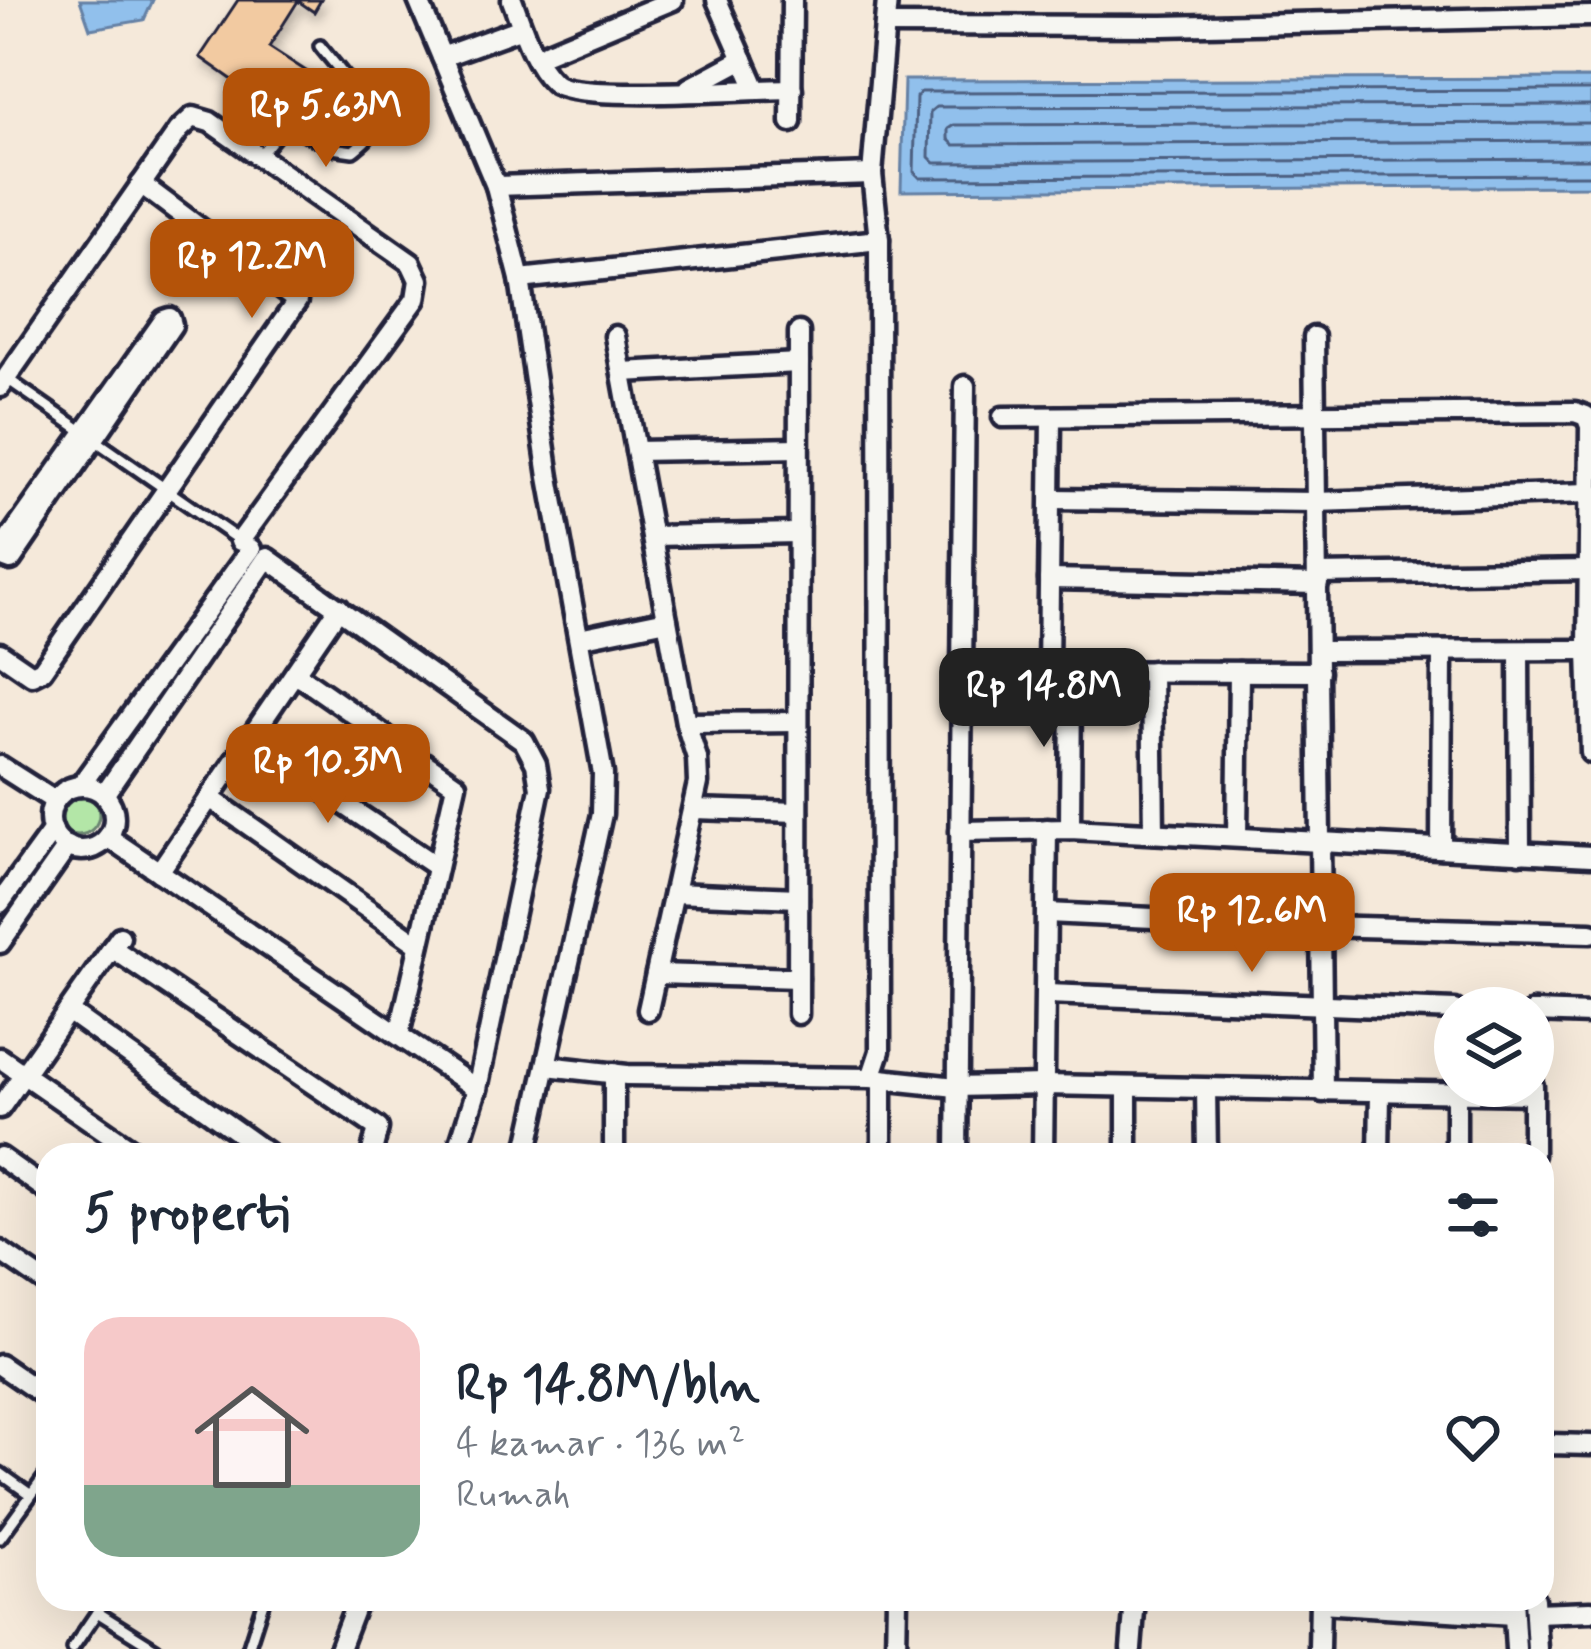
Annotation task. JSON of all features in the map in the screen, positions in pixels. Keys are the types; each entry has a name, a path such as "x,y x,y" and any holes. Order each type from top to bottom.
{"street":[{"path":"418,0 496,186 520,279 549,477 603,774 602,814 529,1143"},
{"path":"512,0 536,57 552,82 563,89 792,89"},
{"path":"536,57 673,0"},
{"path":"717,0 756,89"},
{"path":"791,122 792,0"},
{"path":"881,1143 877,1079 879,240 872,174 886,0"},
{"path":"885,26 1163,26 1591,16"},
{"path":"442,57 522,28"},
{"path":"685,91 743,59"},
{"path":"3,383 179,130 193,117 211,122 411,263 419,280 416,299 253,549 104,795"},
{"path":"496,186 872,174"},
{"path":"0,652 32,675 42,670 297,301 141,184"},
{"path":"520,279 879,240"},
{"path":"0,554 11,560 90,436 164,320 170,318 172,326 90,436"},
{"path":"798,1014 799,332"},
{"path":"616,336 686,723 697,758 698,783 648,1010"},
{"path":"1314,337 1323,1092"},
{"path":"622,372 799,363"},
{"path":"957,1143 965,386"},
{"path":"1003,417 1575,412 1586,416 1590,425 1591,753"},
{"path":"1048,670 1051,419"},
{"path":"636,451 798,448"},
{"path":"1051,499 1316,502 1589,493"},
{"path":"652,536 797,533"},
{"path":"253,549 524,741 536,764 540,788 477,1088 460,1143"},
{"path":"80,786 104,795 114,817 108,837 89,849 68,846 53,830 50,821 55,801 80,786 253,549"},
{"path":"1049,579 1317,579 1589,570"},
{"path":"159,872 339,608"},
{"path":"579,638 667,620"},
{"path":"1320,652 1588,650"},
{"path":"1442,651 1442,848"},
{"path":"1520,651 1520,853"},
{"path":"1070,829 1071,670"},
{"path":"962,671 1319,673"},
{"path":"1152,671 1154,833"},
{"path":"1237,837 1239,672"},
{"path":"295,673 456,784 399,1035"},
{"path":"686,723 797,722"},
{"path":"249,740 437,867"},
{"path":"0,766 55,801"},
{"path":"210,798 419,945"},
{"path":"693,808 798,812"},
{"path":"959,831 1070,829 1591,856"},
{"path":"0,903 53,830"},
{"path":"1043,1143 1047,830"},
{"path":"108,837 477,1088"},
{"path":"0,943 68,846"},
{"path":"674,893 798,898"},
{"path":"1047,913 1591,933"},
{"path":"0,1108 116,942 378,1128 374,1143"},
{"path":"656,974 798,978"},
{"path":"1047,994 1434,1009"},
{"path":"68,1011 245,1143"},
{"path":"1554,1013 1591,1014"},
{"path":"0,1058 123,1143"},
{"path":"547,1066 614,1073 877,1079 956,1087 1043,1084 1434,1093"},
{"path":"614,1073 614,1143"},
{"path":"1127,1087 1127,1143"},
{"path":"1206,1089 1207,1143"},
{"path":"1379,1143 1380,1092"},
{"path":"1456,1107 1456,1143"},
{"path":"1533,1107 1533,1143"},
{"path":"0,1157 36,1182"},
{"path":"0,1251 36,1276"},
{"path":"0,1365 36,1390"},
{"path":"1554,1444 1591,1445"},
{"path":"1554,1608 1591,1611"},
{"path":"339,1649 353,1611"},
{"path":"896,1649 897,1611"},
{"path":"1131,1649 1134,1611"},
{"path":"1319,1649 1320,1611"},
{"path":"1513,1611 1516,1649"},
{"path":"1534,1611 1537,1649"}],"lane":[{"path":"259,156 286,124 332,148 353,151 367,140 373,128 372,114 320,46"},
{"path":"3,383 90,436 253,549"},
{"path":"0,1473 32,1495"},
{"path":"0,1538 36,1489"},
{"path":"248,1649 260,1611"},
{"path":"72,1649 98,1612 156,1649"}],"green space":[{"path":"78,793 93,799 99,814 93,829 78,835 63,829 57,814 63,799"}],"water":[{"path":"80,0 153,0 144,20 90,29"},
{"path":"1591,78 1591,186 901,191 904,80"}],"building":[{"path":"238,0 321,0 314,12 298,1 269,47 357,104 334,141 264,102 200,57"}]}
